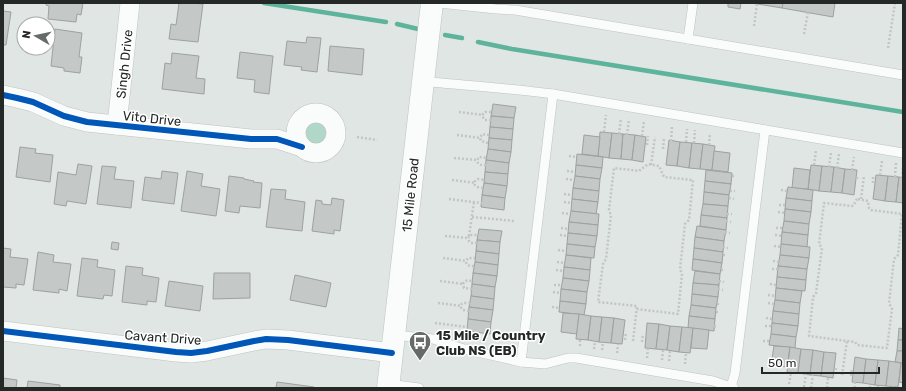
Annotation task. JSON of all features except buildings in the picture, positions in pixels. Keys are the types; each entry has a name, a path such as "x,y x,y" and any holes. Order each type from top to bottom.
{"main road":[{"name":"15 Mile Road","path":"388,386 432,3"}],"street":[{"name":"Singh Drive","path":"117,125 130,3"},
{"name":"Vito Drive","path":"3,95 33,102 64,116 87,122 251,139 277,139 315,153 322,152 333,144 336,131 335,124 326,115 314,112 302,118 288,133 277,139"},
{"path":"298,123 296,135 298,142 302,147"},
{"name":"Cavant Drive","path":"3,331 184,352 208,351 266,339 393,344"}],"lane":[{"path":"439,3 515,10 903,75"},
{"path":"688,39 694,3"},
{"path":"423,81 553,94 903,153"},
{"path":"521,362 553,94"},
{"path":"393,344 433,339 464,349 521,362 545,364 568,358 576,358 712,381 732,387 765,130"},
{"path":"388,386 420,388"}],"path":[{"path":"888,48 895,3"},
{"path":"754,26 757,4"},
{"path":"804,34 808,12"},
{"path":"459,112 483,115 485,112 492,112"},
{"path":"483,115 485,120 491,120"},
{"path":"604,132 606,115"},
{"path":"619,134 621,117"},
{"path":"627,135 629,119"},
{"path":"642,136 644,121"},
{"path":"671,141 672,126"},
{"path":"686,142 687,128"},
{"path":"694,143 695,130"},
{"path":"709,145 710,132"},
{"path":"480,138 483,134 489,135"},
{"path":"457,135 480,138 482,142 488,143"},
{"path":"647,145 648,136"},
{"path":"357,137 377,140"},
{"path":"651,165 654,137"},
{"path":"663,149 664,138"},
{"path":"814,165 816,150"},
{"path":"829,167 831,152"},
{"path":"837,168 839,154"},
{"path":"569,156 577,157"},
{"path":"852,170 854,156"},
{"path":"454,158 477,160 479,158 487,158"},
{"path":"477,160 478,164 486,166"},
{"path":"880,175 882,161"},
{"path":"894,177 896,163"},
{"path":"648,164 659,166 664,177 693,180 689,220 685,224 684,232 680,269 682,274 678,314 637,309 637,306 598,302 603,264 606,259 608,244 611,215 609,210 614,168 638,171 648,164"},
{"path":"902,178 903,168"},
{"path":"567,171 575,172"},
{"path":"861,200 864,176"},
{"path":"872,183 873,177"},
{"path":"474,183 478,179 484,180"},
{"path":"566,179 574,180"},
{"path":"452,180 474,183 477,187 483,188"},
{"path":"781,190 787,190"},
{"path":"564,194 572,195"},
{"path":"729,198 734,199"},
{"path":"449,199 482,203"},
{"path":"856,200 861,200 868,201 869,208 871,210 902,214 898,255 894,259 893,266 889,303 892,309 887,348 857,345 854,342 809,336 813,297 816,293 822,248 819,244 824,203 852,206 856,200"},
{"path":"474,202 469,241 471,243 477,243"},
{"path":"564,202 572,203"},
{"path":"779,205 785,205"},
{"path":"778,212 785,213"},
{"path":"562,213 570,214"},
{"path":"727,214 732,214"},
{"path":"472,217 515,221"},
{"path":"726,221 731,222"},
{"path":"561,228 568,229"},
{"path":"776,228 783,228"},
{"path":"725,232 730,233"},
{"path":"445,236 469,237 472,235 478,235"},
{"path":"560,235 568,236"},
{"path":"775,235 782,236"},
{"path":"774,246 781,247"},
{"path":"723,247 728,248"},
{"path":"558,250 566,252"},
{"path":"723,254 727,255"},
{"path":"442,258 466,261 468,258 475,258"},
{"path":"466,261 468,266 474,266"},
{"path":"773,261 779,262"},
{"path":"557,262 565,263"},
{"path":"772,268 778,269"},
{"path":"556,270 564,271"},
{"path":"463,284 467,280 473,281"},
{"path":"440,281 463,284 464,288 472,289"},
{"path":"719,281 724,282"},
{"path":"770,284 776,285"},
{"path":"554,285 562,286"},
{"path":"718,289 723,290"},
{"path":"553,292 561,293"},
{"path":"768,295 775,296"},
{"path":"438,303 460,306 463,310 469,311"},
{"path":"460,306 464,303 470,303"},
{"path":"768,303 774,304"},
{"path":"552,307 559,308"},
{"path":"634,341 637,309"},
{"path":"766,318 772,319"},
{"path":"435,323 467,327"},
{"path":"714,326 718,327"},
{"path":"765,326 771,326"},
{"path":"625,340 626,332"},
{"path":"642,342 643,334"},
{"path":"580,340 580,347"},
{"path":"594,349 595,341"},
{"path":"763,341 770,341"},
{"path":"842,375 847,341"},
{"path":"602,350 603,342"},
{"path":"617,353 618,344"},
{"path":"647,358 648,348"},
{"path":"662,360 663,350"},
{"path":"669,361 670,351"},
{"path":"685,364 686,353"},
{"path":"835,374 836,368"},
{"path":"851,376 852,369"},
{"path":"789,384 791,373"},
{"path":"804,387 806,374"},
{"path":"811,388 813,375"},
{"path":"826,388 828,377"},
{"path":"855,382 855,388"}],"green space":[{"path":"315,122 323,125 326,133 323,141 315,144 307,141 304,133 307,125"}],"waterway":[{"path":"264,3 386,22"},
{"path":"397,24 418,29"},
{"path":"445,35 462,38"},
{"path":"478,42 512,49 903,112"}],"cycle path":[{"path":"3,95 33,102 64,116 87,122 251,139 277,139 302,147"},
{"path":"3,331 191,353 266,339 288,340 392,353"}],"place":[{"name":"15 Mile / Country Club NS (EB)","path":"420,362"}]}
